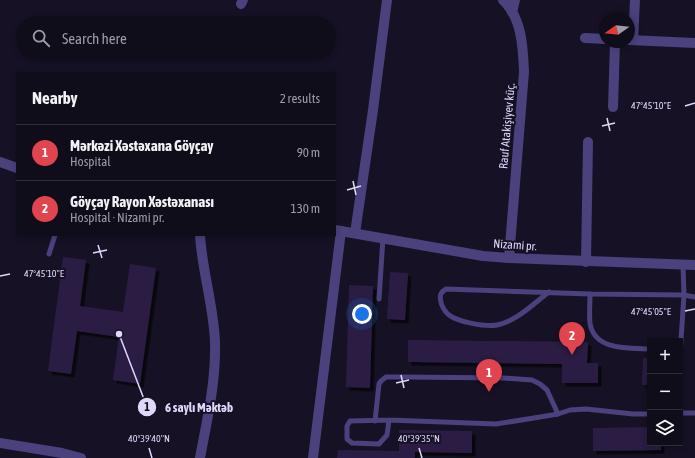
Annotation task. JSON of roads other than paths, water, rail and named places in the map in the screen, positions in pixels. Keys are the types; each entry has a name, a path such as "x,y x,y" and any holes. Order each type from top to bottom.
{"street":[{"path":"355,234 387,0"},
{"name":"Rauf Atakişiyev küç.","path":"503,0 512,12 520,29 523,44 524,72 509,258"},
{"path":"512,12 515,0"},
{"path":"634,12 635,0"},
{"path":"585,38 599,38"},
{"path":"635,40 695,43"},
{"path":"613,107 616,48"},
{"path":"586,262 588,142"},
{"path":"0,162 16,168"},
{"path":"313,458 338,231"},
{"name":"Nizami pr.","path":"338,231 483,256 586,262 695,265"},
{"path":"200,236 215,344 211,397 200,458"},
{"path":"0,443 62,453 81,458"}],"lane":[{"path":"49,254 55,236"},
{"path":"379,299 383,238"},
{"path":"681,338 684,295 683,265"},
{"path":"549,292 514,319 497,324 482,325 464,321 448,315 441,304 440,297 442,292 446,289 695,296"},
{"path":"590,294 590,324 593,333 600,340 608,345 617,347 647,349"},
{"path":"375,420 377,392 381,380 386,378 405,377 504,378 532,380 548,390 558,414"},
{"path":"389,420 387,435 379,444 352,443 347,439 347,426 350,421 389,420 496,424 558,414 570,410 586,409 647,414"},
{"path":"683,413 695,413"}],"place":[{"name":"6 saylı Məktəb","path":"119,334"},
{"name":"Göyçay Rayon Xəstəxanası","path":"572,355"},
{"name":"Mərkəzi Xəstəxana Göyçay","path":"489,392"}]}
